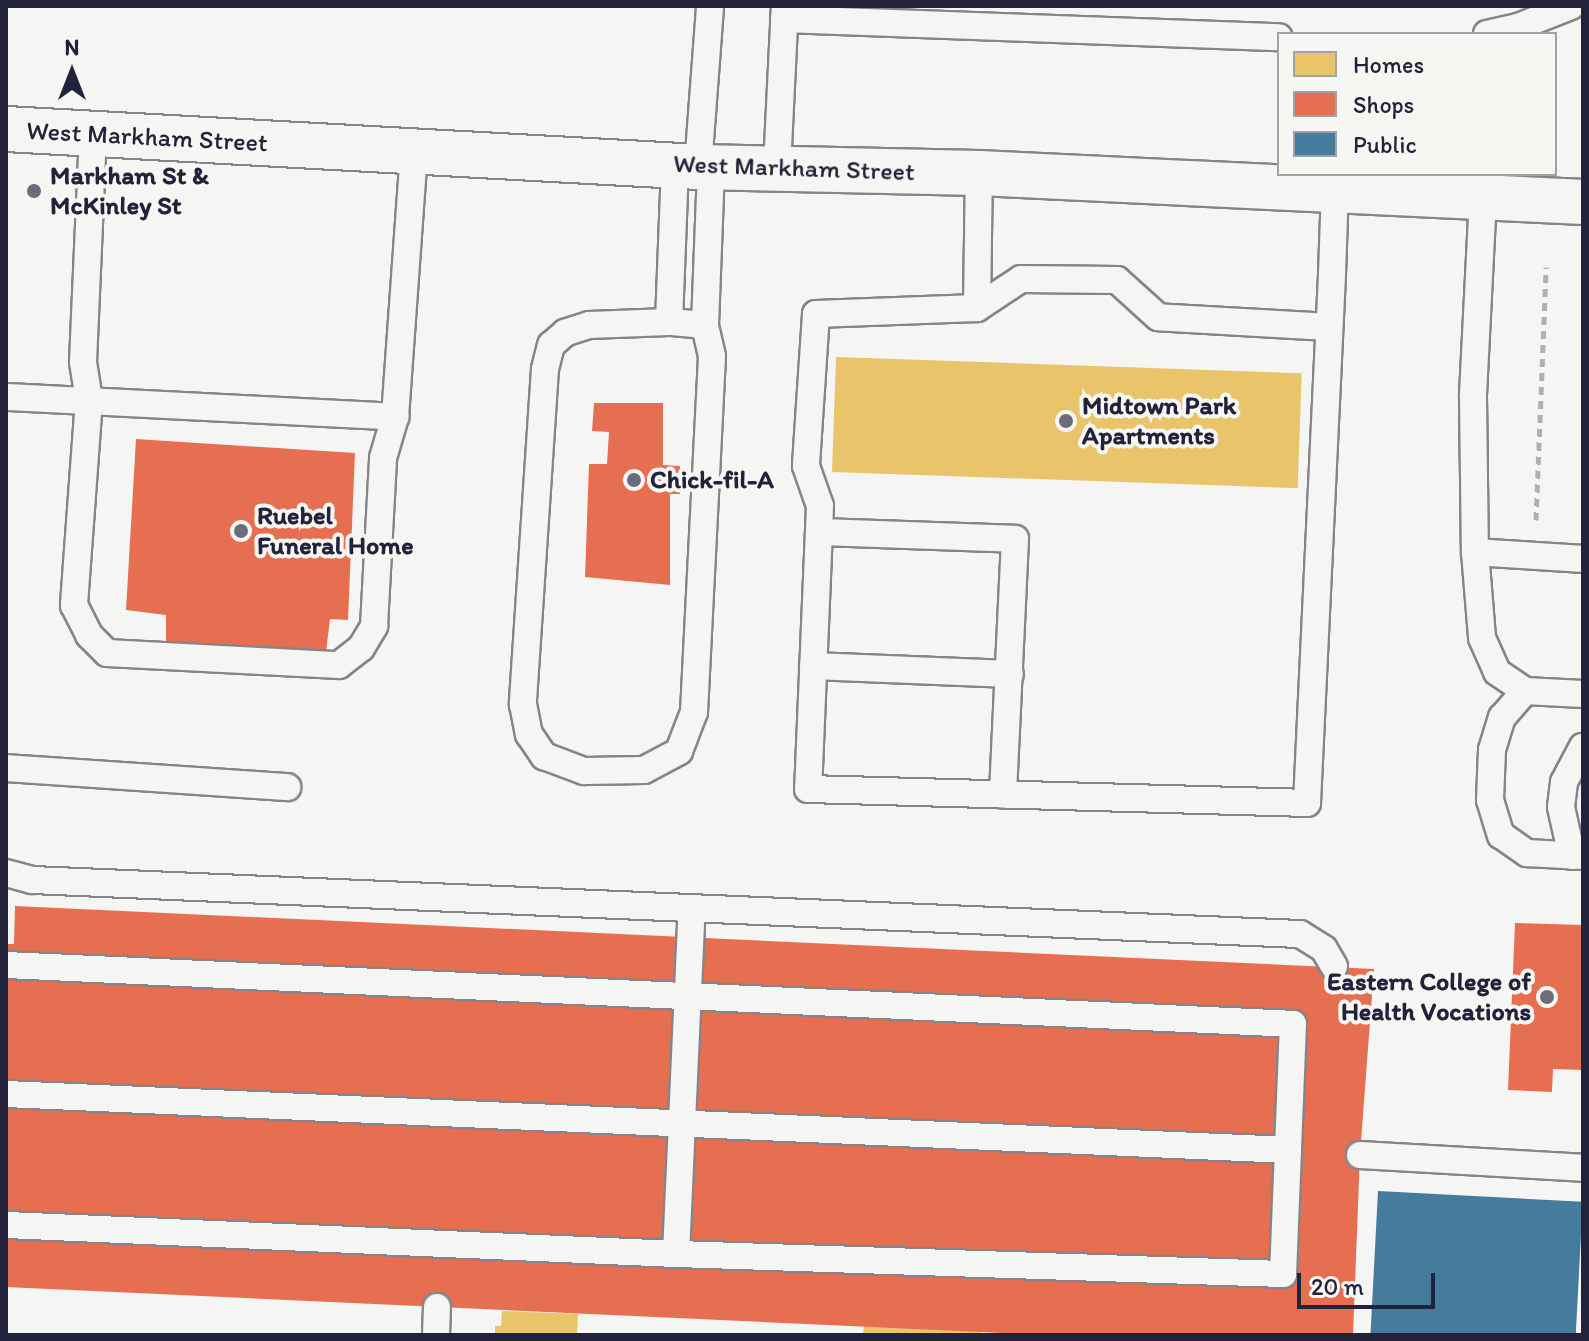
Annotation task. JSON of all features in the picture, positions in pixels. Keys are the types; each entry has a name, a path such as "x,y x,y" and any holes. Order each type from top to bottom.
{"main road":[{"name":"West Markham Street","path":"6,129 695,166 979,173 1583,202"}],"lane":[{"path":"669,322 695,166 710,6"},
{"path":"1496,32 1518,27 1571,6"},
{"path":"777,168 785,13 893,23 1277,37"},
{"path":"93,133 83,362 89,400 74,605 89,635 107,653 339,665 361,648 374,626 383,458 395,417 414,152"},
{"path":"695,166 705,325 712,356 694,712 679,751 644,770 584,771 544,756 529,734 523,704 545,369 551,345 565,333 589,325 669,322 705,325"},
{"path":"977,308 979,173"},
{"path":"1329,327 1158,317 1117,280 1021,279 977,308 816,314 806,466 820,506 808,789 1307,803 1329,327 1335,189"},
{"path":"1483,197 1473,397 1475,552 1482,638 1497,672 1525,691 1583,694"},
{"path":"6,397 395,417"},
{"path":"819,532 1015,539 1003,795"},
{"path":"1475,552 1583,559"},
{"path":"813,666 1010,674"},
{"path":"1525,691 1502,717 1492,750 1490,800 1501,835 1527,853 1578,856 1561,807 1564,782 1583,747"},
{"path":"6,768 287,787"},
{"path":"6,873 32,880 1300,934 1324,949 1334,966"},
{"path":"676,1254 692,908"},
{"path":"6,965 1293,1024 1283,1274 676,1254 6,1225"},
{"path":"6,1094 1288,1150"},
{"path":"1360,1155 1583,1168"},
{"path":"436,1335 437,1307"}],"path":[{"path":"1536,520 1546,267"}],"building: Homes":[{"name":"Midtown Park Apartments","path":"836,357 1302,373 1298,488 832,472"},
{"path":"502,1311 578,1314 577,1335 495,1335 495,1326 501,1326"},
{"path":"864,1325 980,1330 982,1335 863,1335"}],"building: Shops":[{"name":"Chick-fil-A","path":"594,403 663,403 663,465 680,466 680,494 670,494 670,585 585,577 589,464 607,464 609,432 592,431"},
{"name":"Ruebel Funeral Home","path":"136,439 355,453 348,620 330,619 326,652 166,648 166,615 126,610"},
{"path":"15,906 1374,969 1360,1155 1353,1335 1044,1335 6,1287 6,944 14,944"},
{"name":"Eastern College of Health Vocations","path":"1515,923 1583,925 1583,1070 1553,1069 1552,1092 1508,1090"}],"building: Public":[{"path":"1378,1191 1583,1202 1576,1335 1370,1335"}],"place":[{"name":"Markham St & McKinley St","path":"34,191"},
{"name":"Midtown Park Apartments","path":"1066,421"},
{"name":"Chick-fil-A","path":"634,480"},
{"name":"Ruebel Funeral Home","path":"241,531"},
{"name":"Eastern College of Health Vocations","path":"1547,997"}]}
